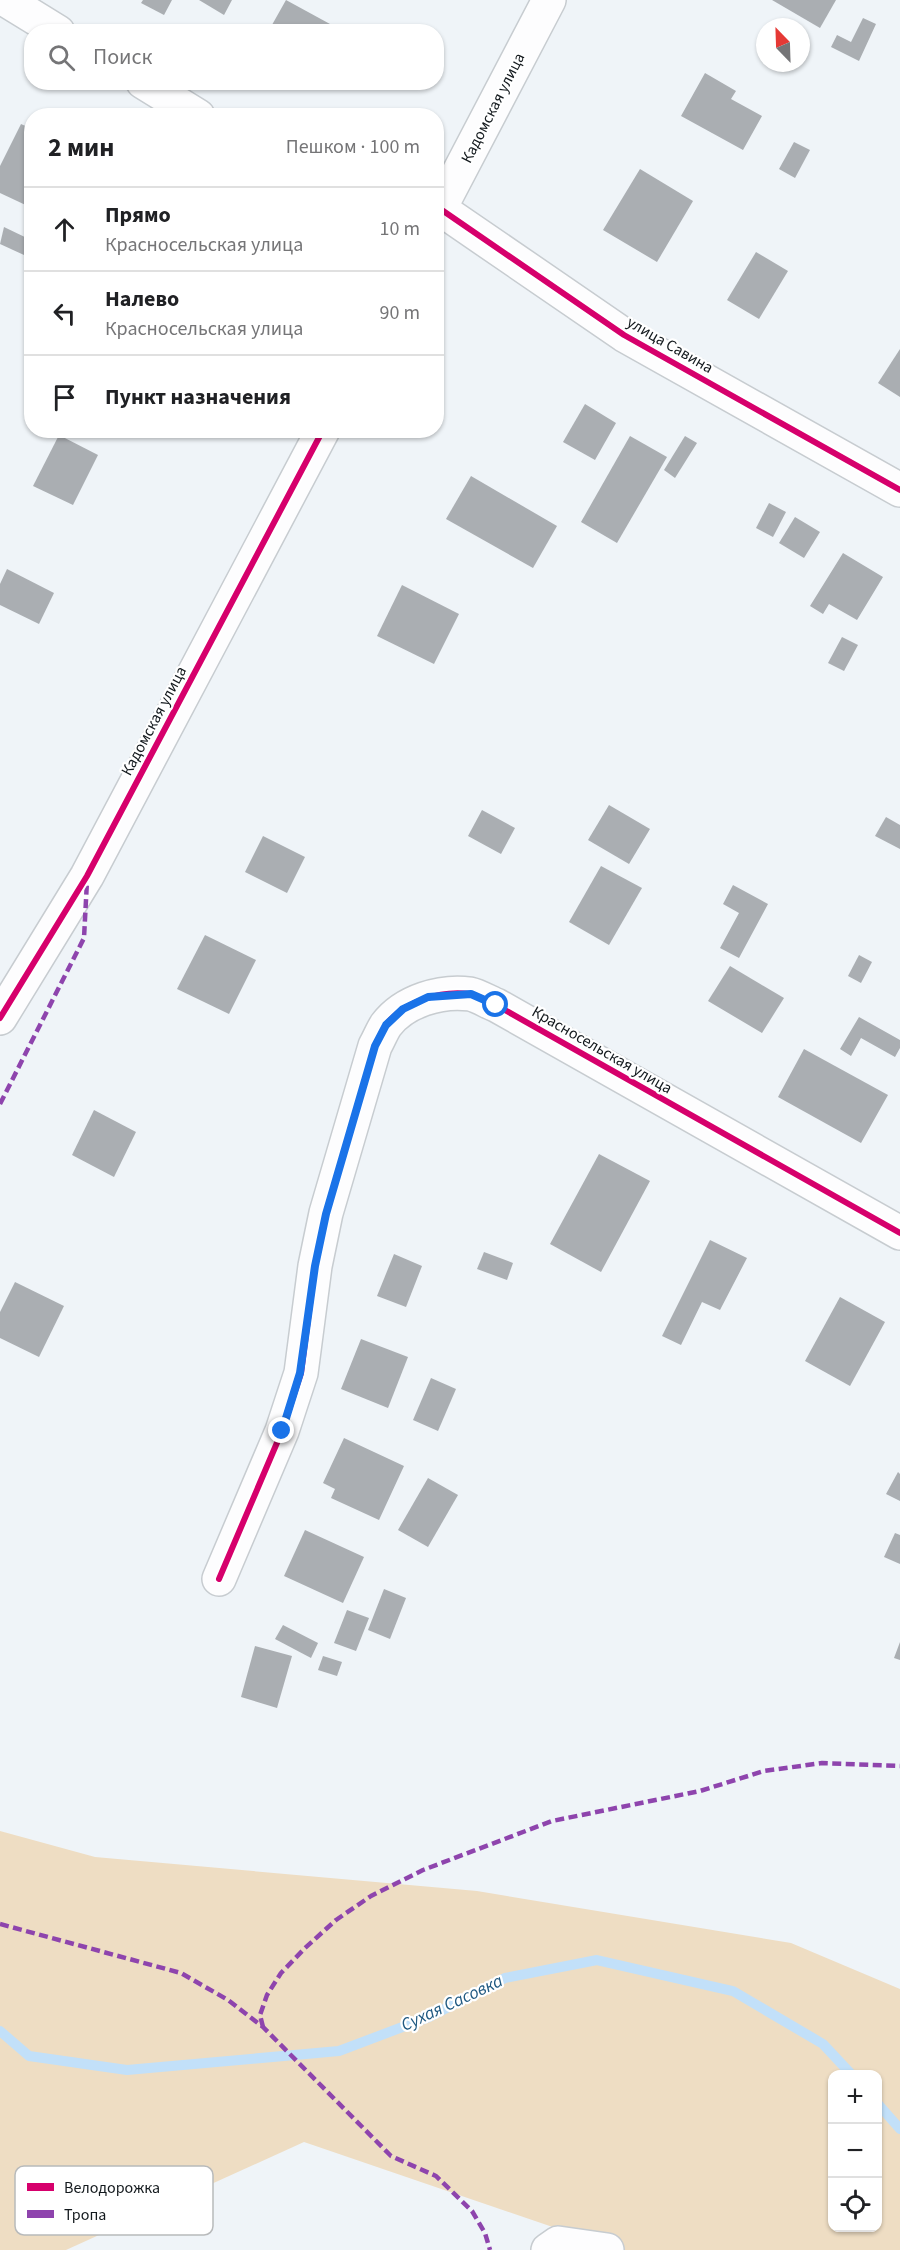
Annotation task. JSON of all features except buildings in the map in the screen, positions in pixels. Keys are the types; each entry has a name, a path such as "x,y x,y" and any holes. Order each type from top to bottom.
{"street":[{"path":"6,0 45,24"},
{"name":"Кадомская улица","path":"444,199 549,0"},
{"path":"156,90 185,108"},
{"name":"улица Савина","path":"444,214 624,335 900,489"},
{"name":"Кадомская улица","path":"0,1018 87,876 319,438"},
{"name":"Красносельская улица","path":"219,1579 282,1431 300,1373 315,1266 326,1214 375,1046 386,1025 403,1009 428,997 450,994 471,994 496,1005 900,1233"},
{"path":"548,2250 558,2243 607,2250"}],"shaded area":[{"path":"0,1831 95,1857 477,1891 791,1943 900,1989 900,2250 620,2250 304,2142 213,2183 213,2166 15,2166 15,2235 99,2235 66,2250 0,2250"}],"waterway":[{"name":"Сухая Сасовка","path":"0,2031 29,2056 127,2070 339,2051 429,2017 505,1978 597,1960 733,1991 823,2044 847,2070"},
{"name":"Сухая Сасовка","path":"882,2109 900,2129"}],"marked path":[{"path":"0,1104 84,938 87,881"},
{"path":"263,2027 260,2015 267,1995 281,1973 305,1948 336,1920 371,1896 423,1870 552,1821 700,1791 764,1771 822,1763 900,1766"},
{"path":"0,1924 181,1973 228,2000 263,2027 391,2156 436,2176 472,2211 485,2233 490,2250"}],"cycle path":[{"path":"444,211 624,335 900,490"},
{"path":"0,1018 87,876 319,438"},
{"path":"219,1579 282,1431 301,1373 315,1266 326,1213 375,1046 386,1025 403,1009 424,999 459,993 470,994 496,1005 900,1233"}],"route":[{"path":"282,1431 300,1373 315,1266 326,1214 375,1046 386,1025 403,1009 428,997 471,994 496,1005"}]}
